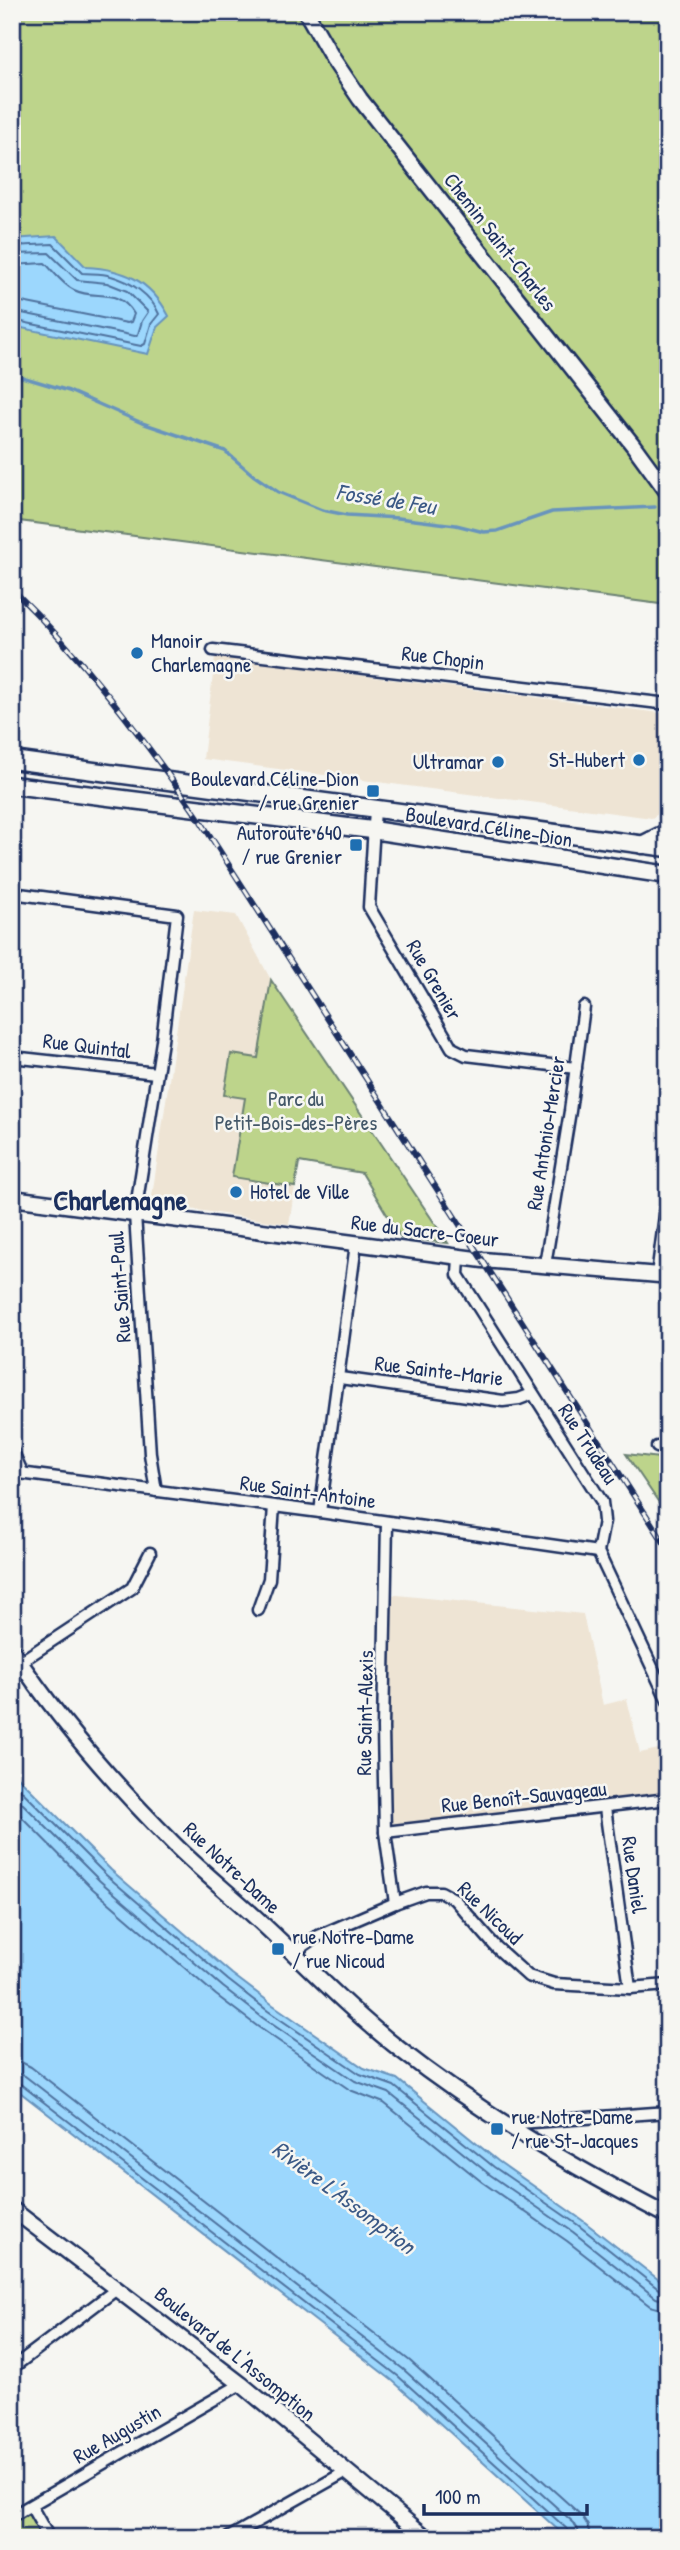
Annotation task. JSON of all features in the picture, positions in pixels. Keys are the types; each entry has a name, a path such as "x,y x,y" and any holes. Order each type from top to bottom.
{"main road":[{"name":"Chemin Saint-Charles","path":"306,12 333,60 360,99 668,493"},
{"name":"Boulevard Céline-Dion","path":"12,760 668,848"},
{"name":"Boulevard Céline-Dion","path":"12,785 372,830 668,876"},
{"path":"642,845 668,832"},
{"name":"Rue du Sacre-Coeur","path":"12,1198 459,1257 664,1275"},
{"path":"664,1275 668,1208"},
{"name":"Rue Notre-Dame","path":"16,1656 85,1746 176,1846 397,2048 505,2124 583,2172 668,2216"},
{"name":"Boulevard de L'Assomption","path":"12,2209 241,2384 427,2538"}],"street":[{"name":"Rue Chopin","path":"213,650 668,704"},
{"name":"Rue Grenier","path":"375,809 369,907 452,1048 466,1055 576,1068"},
{"name":"Rue Saint-Paul","path":"12,893 177,915 135,1214 150,1454 156,1491"},
{"name":"Rue Antonio-Mercier","path":"545,1265 584,1007"},
{"name":"Rue Quintal","path":"12,1057 156,1073"},
{"path":"320,1512 356,1244"},
{"name":"Rue Trudeau","path":"459,1257 458,1275 602,1502 604,1521 598,1552"},
{"name":"Rue Sainte-Marie","path":"340,1378 503,1401 532,1394"},
{"path":"12,1450 17,1472"},
{"name":"Rue Saint-Antoine","path":"17,1472 598,1552"},
{"path":"258,1610 270,1579 274,1506"},
{"name":"Rue Saint-Alexis","path":"387,1523 383,1728 385,1832 395,1903"},
{"path":"598,1552 668,1701"},
{"path":"16,1656 132,1588 150,1553"},
{"name":"Rue Benoît-Sauvageau","path":"385,1832 668,1800"},
{"name":"Rue Daniel","path":"605,1808 630,1988"},
{"name":"Rue Nicoud","path":"293,1953 317,1937 395,1903 426,1892 441,1892 454,1899 496,1947 528,1976 554,1984 630,1988 668,1985"},
{"path":"505,2124 668,2112"},
{"path":"12,2368 118,2288"},
{"path":"12,2351 24,2359"},
{"name":"Rue Augustin","path":"14,2513 31,2506 241,2384"},
{"path":"228,2538 347,2472"},
{"path":"31,2506 49,2538"}],"shaded area":[{"path":"215,657 668,714 668,807 652,818 203,759"},
{"path":"194,910 236,915 271,980 258,1058 231,1054 224,1094 245,1098 232,1177 295,1187 289,1224 151,1203"},
{"path":"387,1594 583,1614 603,1705 627,1699 640,1753 668,1747 668,1799 385,1832"}],"green space":[{"path":"12,12 668,12 668,521 657,522 668,552 668,605 12,520"},
{"name":"Parc du Petit-Bois-des-Pères","path":"271,980 448,1243 401,1238 362,1173 299,1162 295,1187 232,1177 245,1098 224,1095 231,1054 258,1058"},
{"path":"626,1454 668,1459 668,1516"},
{"path":"31,2506 49,2538 12,2538 12,2516"}],"water":[{"path":"56,236 86,267 112,270 135,279 162,304 169,316 157,327 148,354 12,326 12,239"},
{"name":"Rivière L'Assomption","path":"12,1771 111,1870 232,1974 364,2068 397,2079 498,2161 582,2220 668,2287 668,2538 567,2538 393,2381 12,2086"}],"waterway":[{"name":"Fossé de Feu","path":"12,374 69,391 142,423 225,451 278,492 322,510 347,515 456,525 484,532 497,531 552,512 655,507"}],"railway":[{"path":"12,589 63,642 111,698 198,817 668,1549"}],"place":[{"name":"Manoir Charlemagne","path":"137,653"},
{"name":"St-Hubert","path":"639,760"},
{"name":"Ultramar","path":"498,762"},
{"name":"Boulevard Céline-Dion / rue Grenier","path":"373,791"},
{"name":"Autoroute 640 / rue Grenier","path":"356,845"},
{"name":"Hotel de Ville","path":"236,1192"},
{"name":"rue Notre-Dame / rue Nicoud","path":"278,1949"},
{"name":"rue Notre-Dame / rue St-Jacques","path":"497,2129"}],"district":[{"name":"Charlemagne","path":"120,1200"}]}
